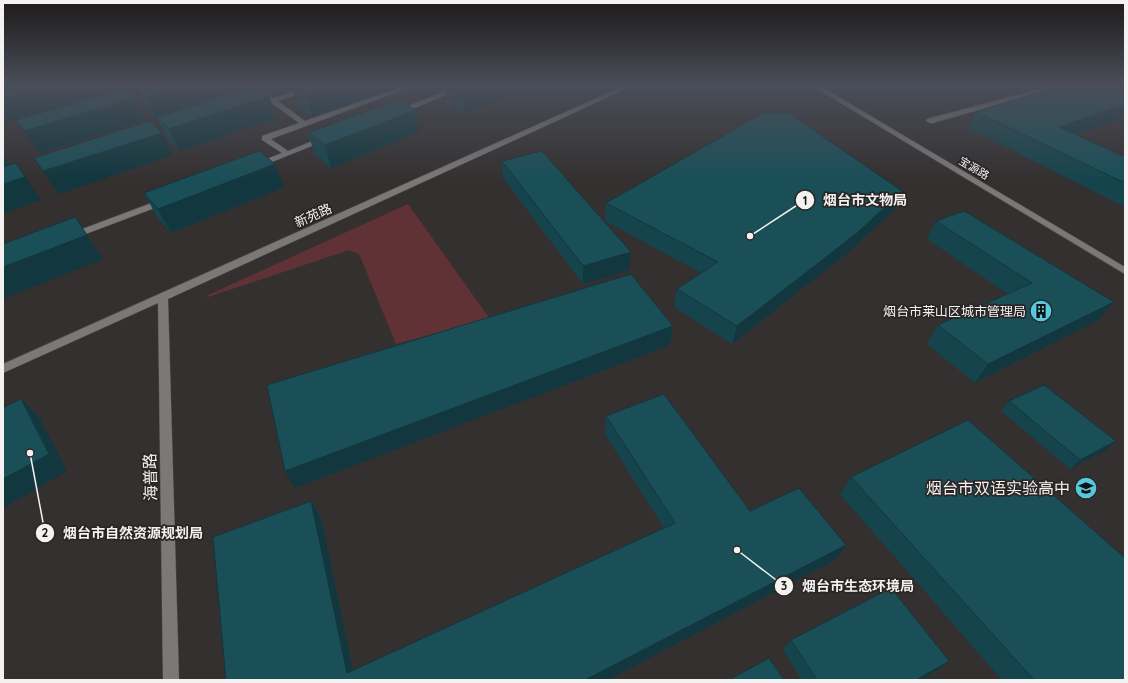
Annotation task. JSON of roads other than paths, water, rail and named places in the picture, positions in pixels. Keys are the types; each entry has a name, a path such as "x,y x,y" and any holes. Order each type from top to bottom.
{"street":[{"path":"292,116 303,124"},
{"path":"288,154 265,138 326,116"},
{"name":"新苑路","path":"3,369 564,116"},
{"name":"宝源路","path":"865,116 1125,271"},
{"path":"930,121 949,116"},
{"path":"252,168 332,137"},
{"path":"62,240 171,198"},
{"name":"海普路","path":"163,298 171,680"}],"place":[{"name":"烟台市文物局","path":"750,236"},
{"name":"烟台市莱山区城市管理局","path":"1041,311"},
{"name":"烟台市自然资源规划局","path":"30,453"},
{"name":"烟台市双语实验高中","path":"1086,488"},
{"name":"烟台市生态环境局","path":"737,550"}]}
